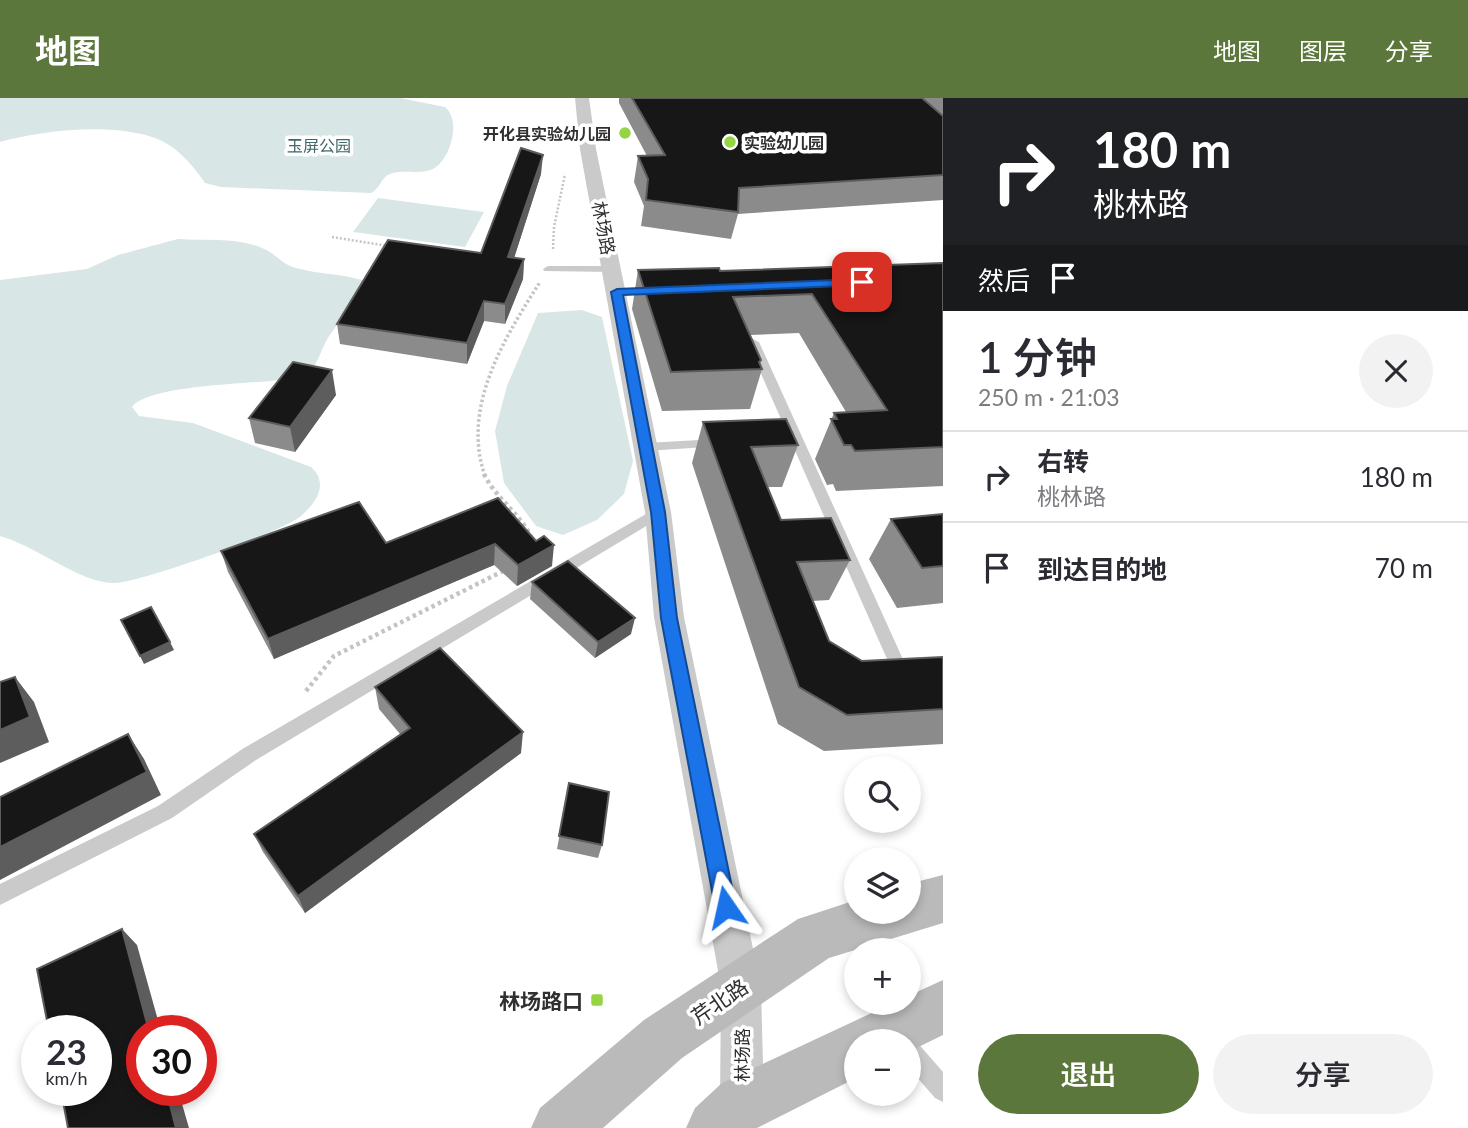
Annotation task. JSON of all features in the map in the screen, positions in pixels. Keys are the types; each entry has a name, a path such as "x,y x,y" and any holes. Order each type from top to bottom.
{"main road":[{"path":"921,905 943,898"},
{"name":"芹北路","path":"560,1128 663,1039 816,937 859,924"},
{"path":"907,1029 943,1007"},
{"path":"728,1116 844,1062"}],"street":[{"name":"林场路","path":"582,98 588,149 620,284 658,512 669,618 741,987 728,1116"}],"lane":[{"path":"548,269 620,284"},
{"path":"753,342 790,438 904,677"},
{"path":"646,447 729,442"},
{"path":"0,895 164,812 269,743 658,512"},
{"path":"921,1071 943,1090"}],"path":[{"path":"535,548 530,533 484,476 475,443 484,396 495,363 513,327 553,261 554,227 565,174"},
{"path":"332,237 400,247"},
{"path":"269,743 334,656 506,569"}],"green space":[{"name":"玉屏公园","path":"0,98 400,98 445,107 453,121 453,130 449,149 433,169 390,174 371,193 221,187 205,183 189,162 168,144 135,133 96,129 56,131 0,142"},
{"path":"378,198 484,212 465,247 353,232"},
{"path":"178,239 233,241 254,245 291,267 352,277 370,283 372,291 338,324 327,339 316,363 304,374 279,380 178,390 158,394 132,407 139,416 193,423 311,467 320,486 316,499 307,511 289,523 210,556 128,581 101,582 0,536 0,280 87,269 118,255"},
{"path":"582,310 602,317 633,461 624,494 597,520 563,535 536,526 504,483 495,431 507,386 538,313"}],"building":[{"path":"632,98 922,98 943,116 943,175 739,188 738,212 646,200 648,179 638,156 665,155"},
{"path":"521,148 543,155 508,257 524,259 505,304 484,301 467,343 337,324 388,240 481,253"},
{"path":"943,263 943,447 855,451 851,445 844,445 831,419 837,419 834,413 887,410 812,294 733,297 761,360 759,362 762,369 671,372 638,270 719,268 720,271"},
{"path":"293,362 332,370 290,427 249,418"},
{"path":"786,419 798,445 751,447 781,520 831,518 850,560 797,562 829,641 862,661 943,657 943,709 847,715 799,687 703,422"},
{"path":"498,498 536,541 544,536 554,545 518,565 495,544 268,639 221,551 359,502 386,543"},
{"path":"943,514 943,566 922,568 891,519"},
{"path":"568,561 635,618 598,642 532,582"},
{"path":"151,607 170,642 140,656 121,620"},
{"path":"440,648 523,732 298,896 254,834 410,728 375,687"},
{"path":"15,677 30,717 0,730 0,682"},
{"path":"128,734 147,772 0,847 0,797"},
{"path":"569,783 609,792 602,845 559,836"},
{"path":"122,929 145,1015 126,1015 126,1106 170,1106 176,1128 68,1128 64,1106 112,1106 112,1015 46,1015 37,969"}],"place":[{"name":"开化县实验幼儿园","path":"625,133"},
{"name":"实验幼儿园","path":"730,142"},
{"name":"林场路口","path":"597,1000"}],"route":[{"path":"726,907 669,618 658,512 617,292 862,282"}]}
